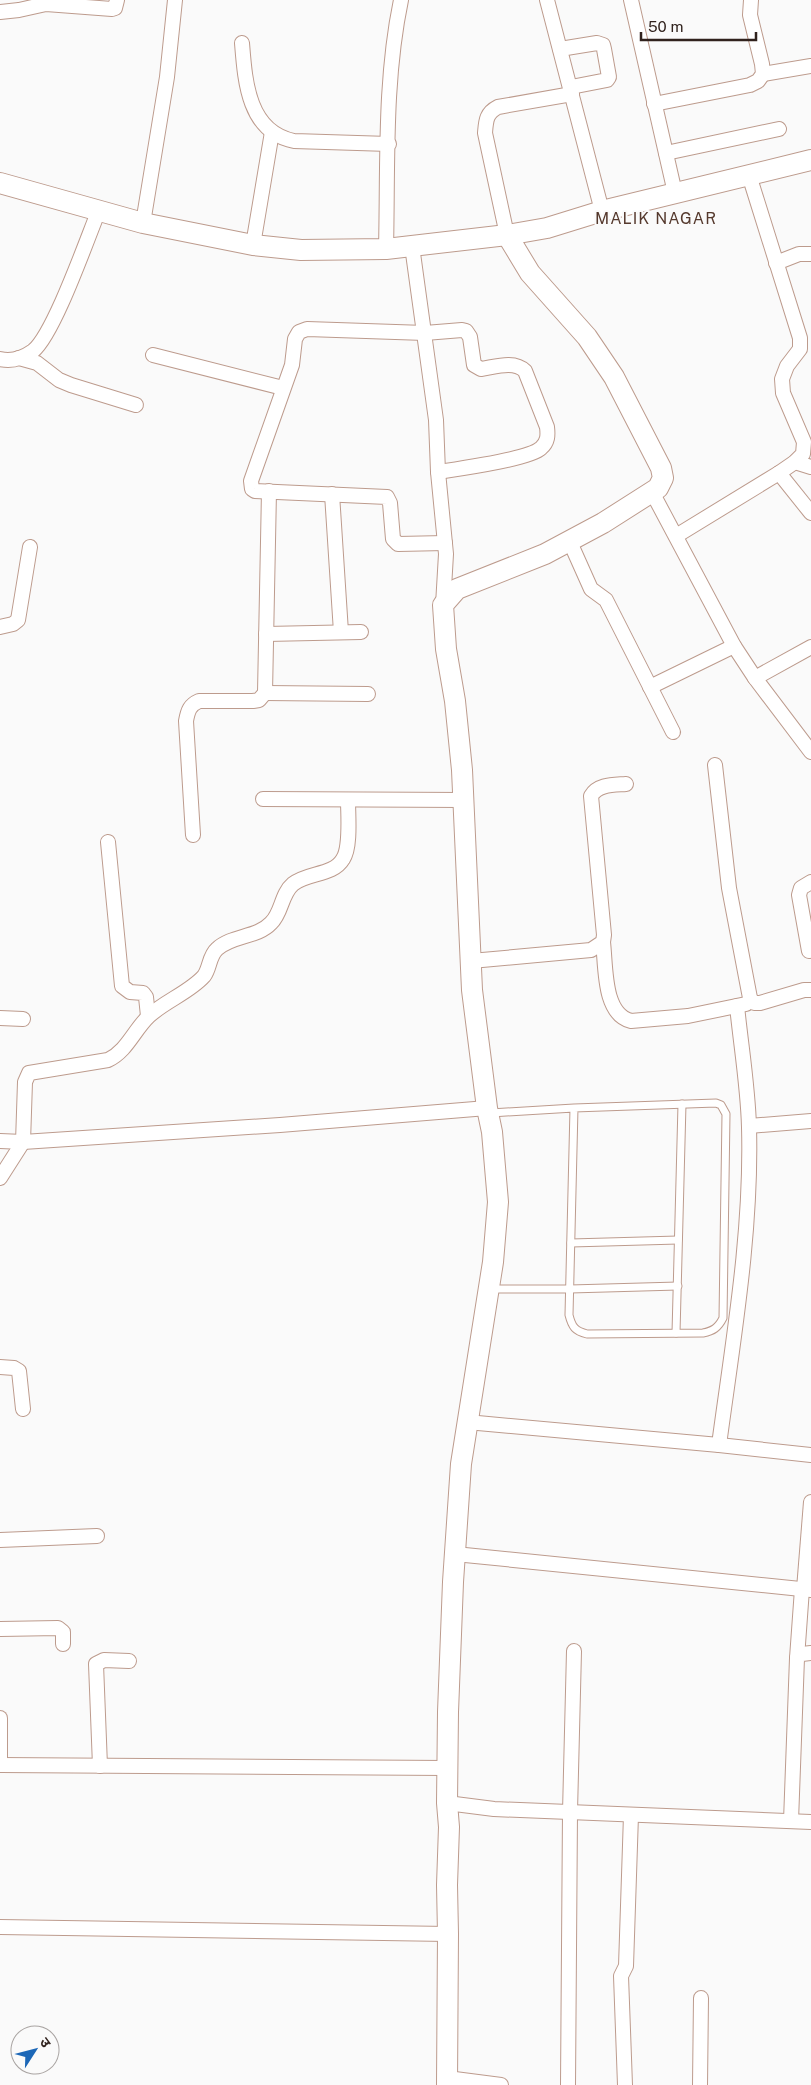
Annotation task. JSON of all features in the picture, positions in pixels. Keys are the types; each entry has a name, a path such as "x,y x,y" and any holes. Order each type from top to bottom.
{"street":[{"path":"0,12 46,4 112,9 115,8 118,0"},
{"path":"143,223 167,77 175,0"},
{"path":"386,249 390,75 394,32 401,0"},
{"path":"547,0 602,211"},
{"path":"631,0 675,193"},
{"path":"751,0 750,15 763,74"},
{"path":"443,605 457,589 570,542 658,488 664,478 662,468 614,377 587,338 530,274 507,235 485,133 486,118 491,111 498,107 571,90 607,80 608,77 604,49 597,42 560,49"},
{"path":"242,43 248,96 255,111 272,132 280,138 294,141 389,144"},
{"path":"654,104 750,85 758,81 763,74 811,66"},
{"path":"666,153 779,129"},
{"path":"253,245 272,132"},
{"path":"0,183 143,223 253,245 301,250 386,249 507,235 547,228 602,211 811,160"},
{"path":"676,536 779,473 803,454 804,442 783,393 782,379 787,366 800,349 800,338 750,175"},
{"path":"0,359 19,358 34,350 46,334 59,309 99,210"},
{"path":"412,246 436,420 438,472 445,543 446,582 443,605 446,649 455,701 464,800 472,990 492,1132 498,1202 494,1262 461,1464 455,1554 447,1768 449,1827 447,1884 447,2081 501,2085"},
{"path":"776,262 799,254 811,254"},
{"path":"438,472 492,463 540,450 546,443 547,427 525,371 520,366 514,364 481,369 476,368 470,337 466,331 425,333 307,329 299,332 295,338 292,365 250,485 255,491 387,497 390,503 393,539 398,544 445,543"},
{"path":"153,355 283,388"},
{"path":"19,358 37,363 59,380 71,385 136,405"},
{"path":"795,462 811,467"},
{"path":"779,473 811,513"},
{"path":"193,835 186,721 188,711 192,704 199,701 253,701 259,700 265,693 269,491"},
{"path":"652,492 734,646 754,678 811,752"},
{"path":"332,494 341,632"},
{"path":"570,542 591,588 606,600 673,732"},
{"path":"0,627 13,624 18,620 30,547"},
{"path":"266,634 361,632"},
{"path":"650,686 734,646"},
{"path":"754,678 811,647"},
{"path":"265,693 368,694"},
{"path":"715,765 734,917 748,992 754,1003"},
{"path":"626,784 599,788 591,796 604,935 602,942 610,1002 616,1012 622,1018 631,1021 688,1016 811,990"},
{"path":"263,799 464,800"},
{"path":"0,1178 23,1142 25,1082 29,1073 108,1060 123,1051 135,1031 148,1016 203,977 215,950 222,945 271,924 277,916 286,893 293,884 306,877 330,870 339,865 347,850 348,800"},
{"path":"108,842 122,986 126,990 143,993 146,998 148,1016"},
{"path":"809,951 799,895 801,888 811,882"},
{"path":"471,962 591,950 602,942"},
{"path":"719,1444 743,1260 749,1176 750,1126 737,1006"},
{"path":"0,1018 23,1019"},
{"path":"0,1141 23,1142 488,1111"},
{"path":"750,1126 811,1121"},
{"path":"0,1368 14,1368 19,1371 23,1409"},
{"path":"467,1422 719,1444 811,1455"},
{"path":"791,1821 793,1810 797,1658 806,1589 811,1502"},
{"path":"0,1540 98,1536"},
{"path":"455,1554 806,1589"},
{"path":"0,1629 58,1628 63,1632 63,1644"},
{"path":"568,2085 570,1812 574,1652"},
{"path":"797,1658 802,1654 811,1653"},
{"path":"100,1766 96,1664 104,1660 129,1661"},
{"path":"0,1718 0,1765 447,1768"},
{"path":"447,1803 494,1809 811,1822"},
{"path":"626,2085 621,1976 626,1966 631,1815"},
{"path":"0,1927 448,1934"},
{"path":"700,2085 701,1998"}],"lane":[{"path":"488,1111 682,1104 721,1104 726,1114 723,1318 720,1325 712,1331 704,1334 588,1334 578,1332 571,1325 569,1315 574,1108"},
{"path":"676,1334 682,1104"},
{"path":"571,1243 678,1240"},
{"path":"489,1289 678,1286"}],"district":[{"name":"MALIK NAGAR","path":"656,218"}]}
